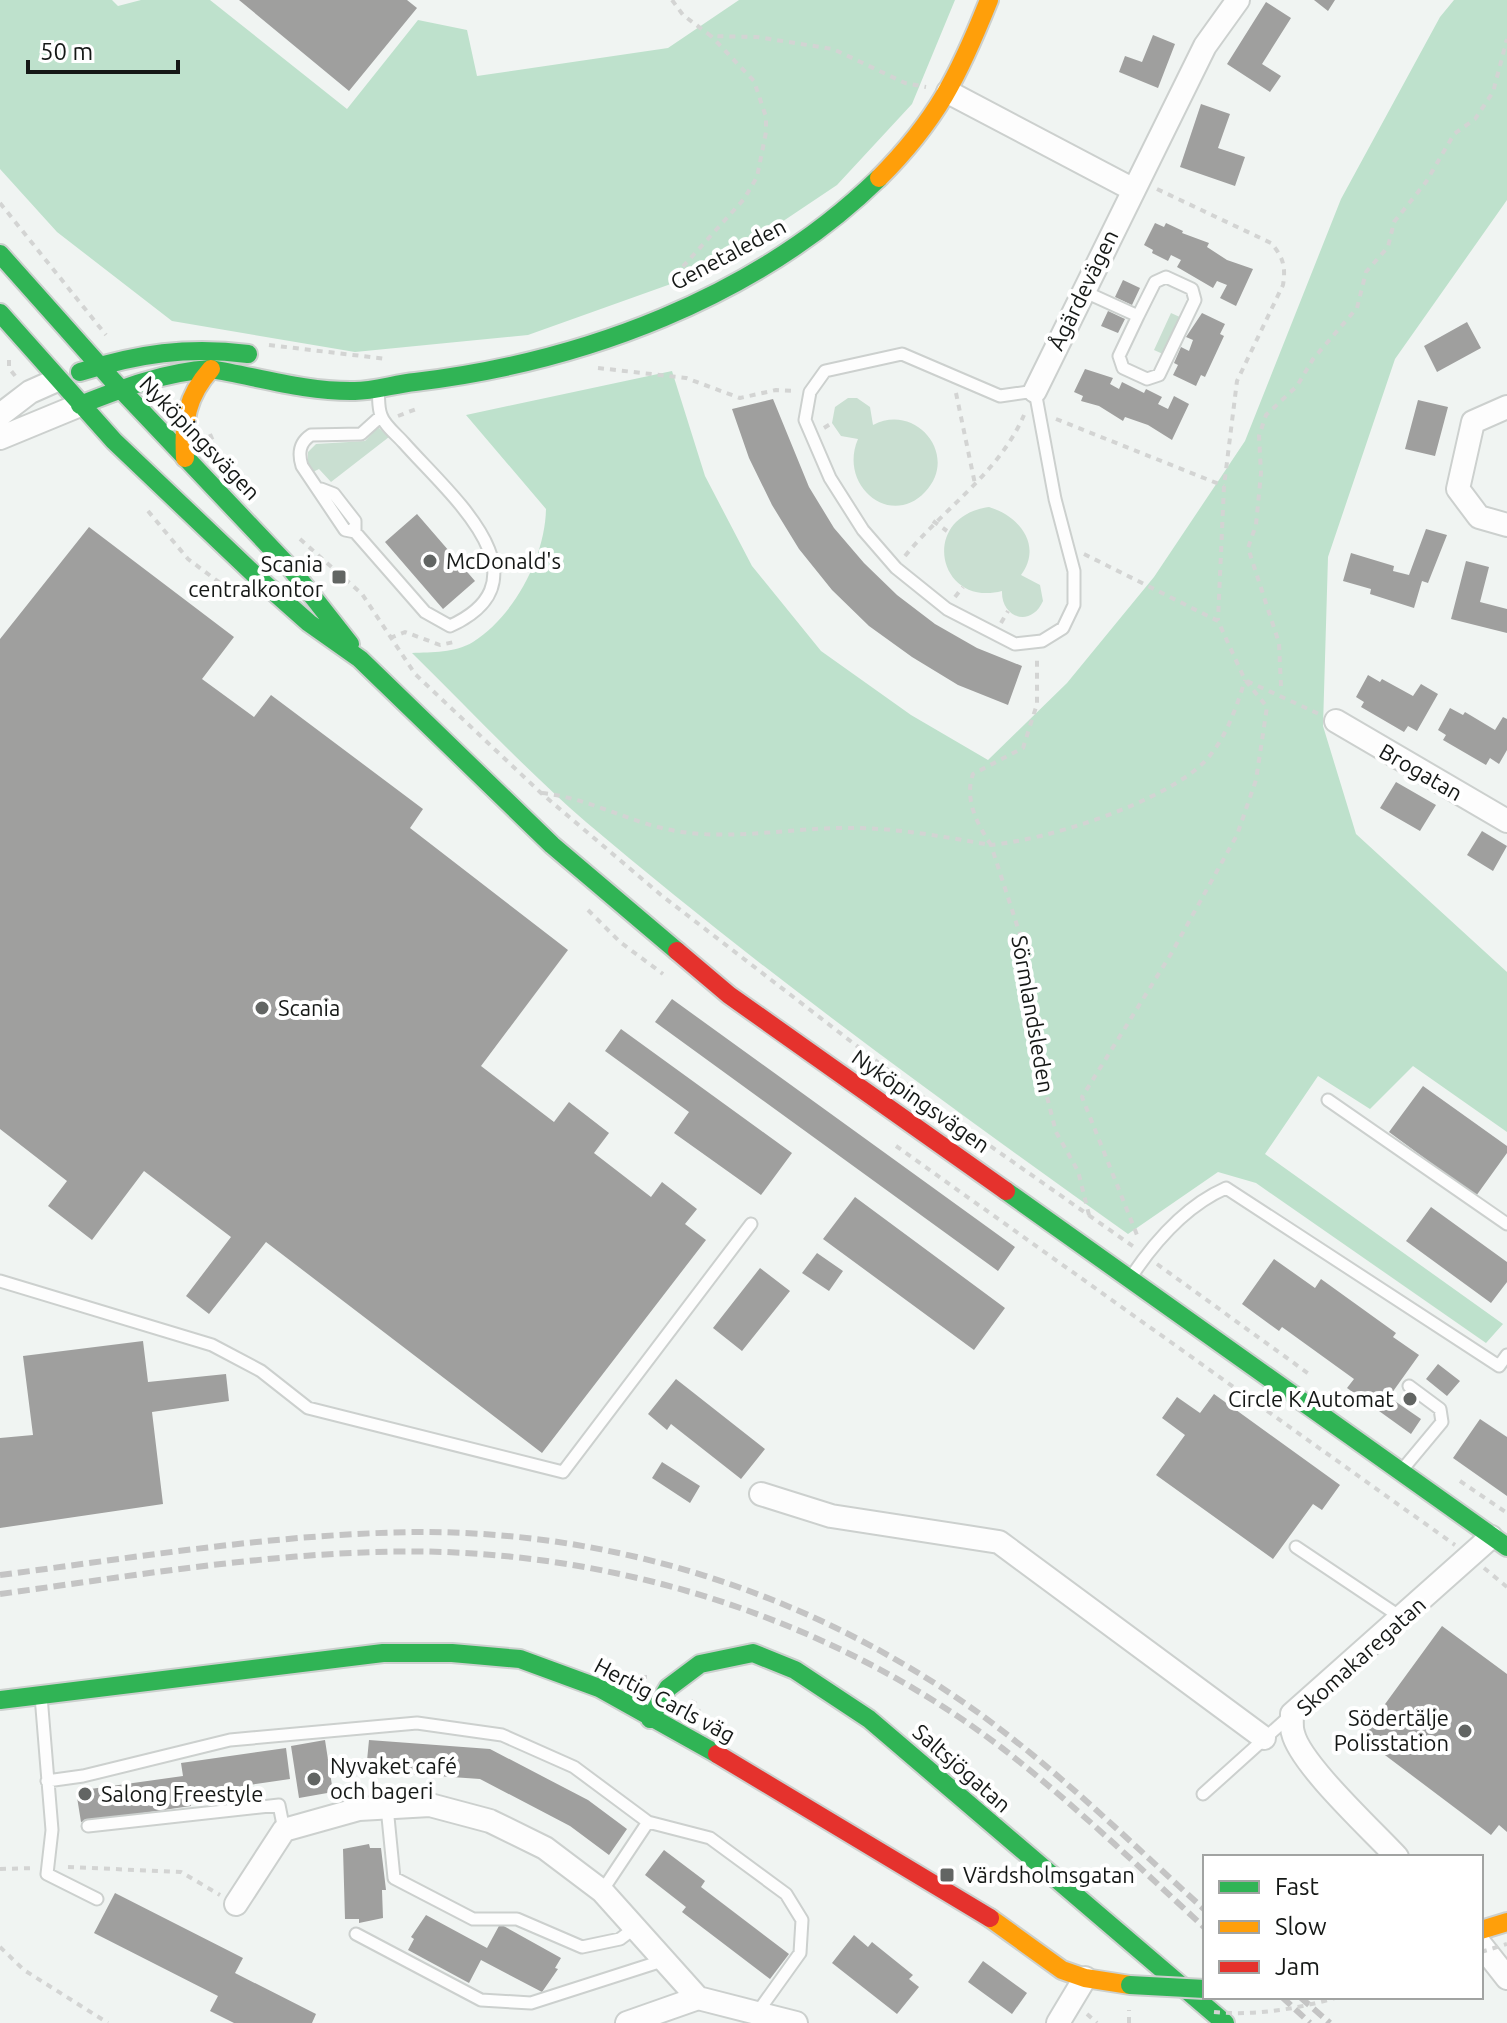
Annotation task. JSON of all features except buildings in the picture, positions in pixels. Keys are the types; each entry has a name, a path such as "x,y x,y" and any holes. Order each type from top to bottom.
{"main road":[{"name":"Genetaleden","path":"80,405 168,373 211,369 352,392 377,385 450,380 540,362 656,320 741,278 810,237 868,189 915,142 948,92 989,0"},
{"name":"Nyköpingsvägen","path":"0,254 119,390 281,556 326,608 360,659"},
{"name":"Nyköpingsvägen","path":"0,313 80,405 257,577 309,623 360,659 552,845 729,995 1401,1470 1499,1542 1507,1555"},
{"path":"57,380 126,357 182,347 265,351"},
{"path":"185,458 183,415 194,387 211,369"},
{"path":"357,373 377,385"},
{"name":"Hertig Carls väg","path":"0,1700 383,1653 452,1653 520,1659 599,1688 738,1766 972,1905 1062,1970 1085,1978 1130,1985 1203,1989"},
{"name":"Saltsjögatan","path":"650,1719 668,1688 700,1664 753,1653 795,1670 869,1719 1225,2023"},
{"path":"1483,1929 1505,1923"}],"street":[{"name":"Ågärdevägen","path":"1037,401 1083,291 1134,184 1205,46 1238,0"},
{"path":"948,92 1134,184"},
{"path":"0,415 30,392 57,380"},
{"path":"0,438 80,405"},
{"path":"1507,407 1473,422 1458,489 1479,517 1507,525"},
{"name":"Brogatan","path":"1336,721 1507,821"},
{"path":"761,1494 831,1516 999,1542 1264,1738"},
{"name":"Skomakaregatan","path":"1395,1855 1333,1790 1299,1747 1293,1733 1292,1714 1402,1619 1499,1542"},
{"path":"236,1904 284,1830 359,1809 430,1805 490,1821 545,1848 602,1891 698,1998"},
{"path":"1490,1949 1507,1978"},
{"path":"1058,2023 1085,1978"},
{"path":"627,2023 698,1998 796,2023"}],"lane":[{"path":"1166,277 1192,289 1195,300 1159,375 1147,379 1123,368 1119,356 1138,316 1155,282 1166,277"},
{"path":"1083,291 1138,316"},
{"path":"902,354 1000,396 1037,401 1074,571 1074,605 1063,628 1036,641 1015,644 994,636 947,609 896,568 863,530 830,478 805,420 810,392 825,371 902,354"},
{"path":"377,385 381,416 480,531 495,564 496,583 490,595 450,626 425,612 355,532 345,530 321,498 321,489 302,466 299,455 306,438 317,433 361,434 381,416"},
{"path":"1328,1100 1507,1224"},
{"path":"1130,1277 1153,1242 1210,1195 1226,1188 1503,1369 1507,1355"},
{"path":"0,1281 212,1345 261,1371 308,1408 563,1472 751,1224"},
{"path":"1401,1470 1442,1422 1440,1409 1409,1386"},
{"path":"1296,1547 1402,1619"},
{"path":"41,1695 52,1830 47,1874 97,1899"},
{"path":"1203,1794 1292,1714"},
{"path":"47,1781 83,1776 230,1740 417,1723 502,1735 574,1767 648,1822 710,1838 786,1894 802,1920 800,1953 757,2013"},
{"path":"88,1826 279,1805 284,1830"},
{"path":"387,1807 394,1878 473,1919 517,1919 582,1947 620,1939 636,1927"},
{"path":"602,1891 648,1822"},
{"path":"356,1934 481,2000 531,2003 666,1960"}],"path":[{"path":"672,0 683,15 711,36 754,81 766,117 757,177 744,199 678,272 673,283 674,296"},
{"path":"711,36 757,37 833,49 905,83 948,92"},
{"path":"1281,686 1279,643 1248,548 1256,525 1260,486 1259,436 1266,415 1297,386 1313,359 1357,308 1366,272 1388,247 1394,222 1426,182 1454,134 1475,119 1493,92 1507,39"},
{"path":"1134,184 1271,243 1281,255 1286,269 1283,285 1237,381 1224,486 1218,621 1245,680 1267,707 1256,780 1237,835 1171,954 1082,1097 1145,1255"},
{"path":"0,203 126,357"},
{"path":"265,351 401,360"},
{"path":"591,367 686,378 740,398 776,390 810,392"},
{"path":"952,374 975,484"},
{"path":"896,568 933,521 975,484 1015,437 1037,401 1224,486"},
{"path":"381,416 402,417 426,404"},
{"path":"183,415 204,419 216,448 232,467"},
{"path":"933,521 947,531"},
{"path":"298,537 362,594 415,674 541,793 661,895 874,1059 1320,1381"},
{"path":"1067,547 1218,621"},
{"path":"390,638 405,632 447,646"},
{"name":"Sörmlandsleden","path":"1036,641 1037,704 1023,748 973,774 968,788 978,824 991,845 1027,956 1044,1085 1056,1132 1078,1171 1089,1216"},
{"path":"1245,680 1336,721"},
{"path":"541,793 571,796 675,831 737,837 788,830 854,828 925,833 991,845 1056,833 1149,795 1195,770 1216,746 1233,716 1245,680"},
{"path":"1457,1479 1507,1513"},
{"path":"620,1678 646,1676 697,1704 701,1719"},
{"path":"0,1869 47,1867 181,1872 236,1904"},
{"path":"0,1947 24,1970 108,2023"},
{"path":"1204,2011 1234,2014 1315,2004 1331,1999"}],"green space":[{"path":"0,0 112,0 118,6 141,0 210,0 347,109 418,20 467,30 477,76 668,48 739,0 955,0 912,104 837,185 710,270 528,335 355,352 172,321 57,232 0,169"},
{"path":"1454,0 1507,0 1507,200 1395,359 1328,557 1323,726 1356,834 1507,972 1507,1132 1413,1066 1370,1109 1318,1076 1265,1154 1503,1324 1486,1343 1256,1183 1218,1172 1128,1234 852,1034 651,876 541,781 412,653 459,648 488,631 514,601 534,565 540,546 546,509 466,415 672,371 705,476 752,566 821,651 911,715 988,760 1067,683 1154,577 1245,441 1341,199 1440,17"},
{"path":"1171,313 1182,318 1165,355 1154,350"},
{"path":"848,398 857,398 870,407 873,425 889,420 904,421 928,436 938,463 935,478 925,492 911,502 897,506 883,504 861,486 855,472 854,456 858,439 841,436 832,423 835,407"},
{"path":"378,427 389,437 331,482 319,469 313,472 308,464 308,452 316,444 365,441"},
{"path":"989,507 1010,517 1024,533 1028,543 1030,553 1021,575 1040,585 1043,601 1031,615 1024,617 1011,613 1006,608 1002,591 980,593 963,586 951,575 945,559 945,542 952,527 967,514"}],"railway":[{"path":"0,1575 263,1541 369,1533 497,1535 571,1544 644,1559 715,1579 785,1605 853,1636 918,1673 980,1714 1039,1760 1203,1908"},
{"path":"0,1594 234,1563 375,1552 458,1553 541,1560 624,1575 705,1596 784,1625 860,1659 933,1700 1002,1748 1054,1791 1203,1926"},
{"path":"1284,1999 1310,2023"},
{"path":"1302,1999 1330,2023"}],"traffic: fast":[{"path":"80,405 144,382 211,369 301,387 355,391 541,359 664,318 722,290 778,258 831,220 879,178"},
{"path":"0,254 114,382 292,570 350,644"},
{"path":"0,313 114,441 257,577 309,623 360,659 552,845 677,951"},
{"path":"80,372 163,353 204,351 248,354"},
{"path":"1006,1191 1507,1547"},
{"path":"0,1700 383,1653 452,1653 520,1659 599,1688 717,1754"},
{"path":"650,1719 668,1688 700,1664 753,1653 795,1670 869,1719 1225,2023"},
{"path":"1130,1985 1203,1989"}],"traffic: slow":[{"path":"879,178 916,136 944,95 989,0"},
{"path":"185,458 188,410 196,390 211,369"},
{"path":"990,1918 1062,1970 1085,1978 1130,1985"},
{"path":"1483,1929 1507,1922"}],"traffic: jam":[{"path":"677,951 729,995 1006,1191"},
{"path":"717,1754 990,1918"}],"place":[{"name":"McDonald's","path":"430,561"},
{"name":"Scania centralkontor","path":"339,577"},
{"name":"Scania","path":"262,1008"},
{"name":"Circle K Automat","path":"1410,1399"},
{"name":"Södertälje Polisstation","path":"1465,1731"},
{"name":"Nyvaket café och bageri","path":"314,1779"},
{"name":"Salong Freestyle","path":"85,1794"},
{"name":"Värdsholmsgatan","path":"947,1875"}]}
